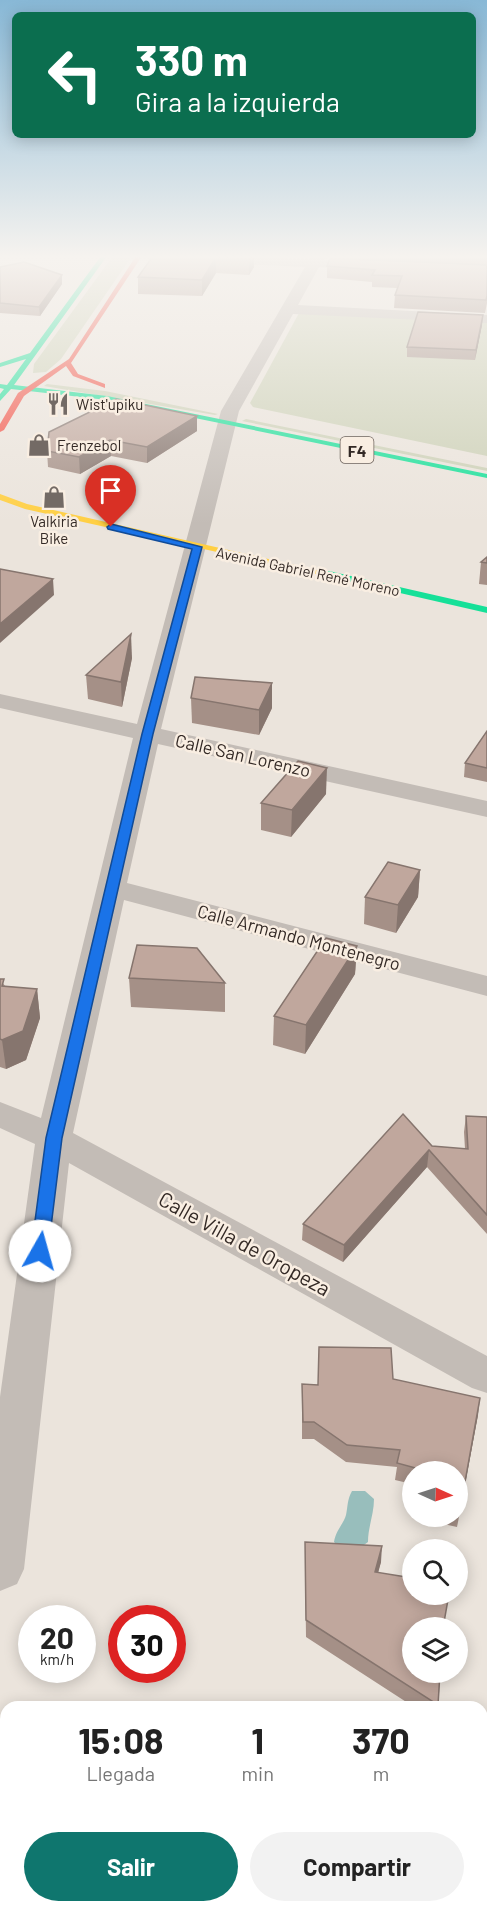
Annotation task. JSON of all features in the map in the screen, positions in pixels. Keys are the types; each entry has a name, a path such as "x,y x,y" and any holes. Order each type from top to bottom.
{"main road":[{"path":"5,385 38,345"},
{"path":"0,430 14,406 30,389 68,363 80,345"},
{"path":"0,365 31,355"},
{"path":"68,363 75,375 98,391"},
{"name":"F4","path":"5,385 45,379 229,417 487,464"},
{"name":"F4","path":"5,385 30,389 98,391"},
{"path":"14,406 44,397 98,391"},
{"name":"F4","path":"229,417 487,476"},
{"name":"Avenida Gabriel René Moreno","path":"0,497 25,506 197,547 487,610"},
{"name":"Avenida Gabriel René Moreno","path":"0,505 25,506"}],"street":[{"path":"0,1569 54,1138 147,734 229,417 270,345"},
{"name":"Calle San Lorenzo","path":"0,701 487,809"},
{"name":"Calle Armando Montenegro","path":"111,888 487,986"},
{"name":"Calle Villa de Oropeza","path":"0,1114 54,1138 487,1376"}],"green space":[{"path":"48,345 70,345 61,359 46,372 33,373 34,364"},
{"path":"281,345 487,345 487,456 253,407 250,403"},
{"path":"47,384 105,391 218,414 44,386"},
{"path":"246,419 487,468 487,471 242,421"}],"water":[{"path":"352,1491 365,1491 374,1499 368,1542 351,1550 334,1542 345,1518"}],"building":[{"path":"408,345 477,345 476,350 407,347"},
{"path":"116,399 197,416 147,447 110,440 79,457 47,451 49,432"},
{"path":"0,569 53,579 0,624"},
{"path":"131,634 121,682 86,675"},
{"path":"195,677 272,683 259,710 191,698"},
{"path":"487,731 487,768 465,763"},
{"path":"298,761 327,768 292,810 261,803"},
{"path":"388,862 420,870 398,905 365,897"},
{"path":"326,938 357,946 306,1025 274,1016"},
{"path":"137,945 197,948 225,983 129,978"},
{"path":"0,979 4,979 2,986 37,989 23,1031 2,1040 0,1039"},
{"path":"403,1114 432,1146 468,1149 466,1116 487,1117 487,1215 429,1150 344,1245 303,1224"},
{"path":"319,1347 391,1348 393,1379 480,1398 468,1465 468,1461 402,1461 402,1464 397,1463 400,1450 347,1445 314,1422 303,1422 302,1384 318,1385"},
{"path":"305,1542 382,1546 375,1572 402,1576 402,1605 447,1605 445,1617 402,1617 402,1682 306,1620"},
{"path":"404,1683 439,1683 438,1701 432,1701"}],"traffic: fast":[{"path":"0,399 39,345"},
{"path":"0,365 31,355"},
{"path":"0,386 107,398 487,476"},
{"path":"329,574 487,610"}],"traffic: slow":[{"path":"0,497 25,506 329,574"}],"traffic: jam":[{"path":"0,430 21,395 71,360 81,345"},
{"path":"68,363 75,375 102,386"}],"place":[{"name":"Wist'upiku","path":"58,404"},
{"name":"Frenzebol","path":"39,445"},
{"name":"Valkiria Bike","path":"54,497"}],"route":[{"path":"40,1251 54,1138 147,734 197,547 111,527"}]}
